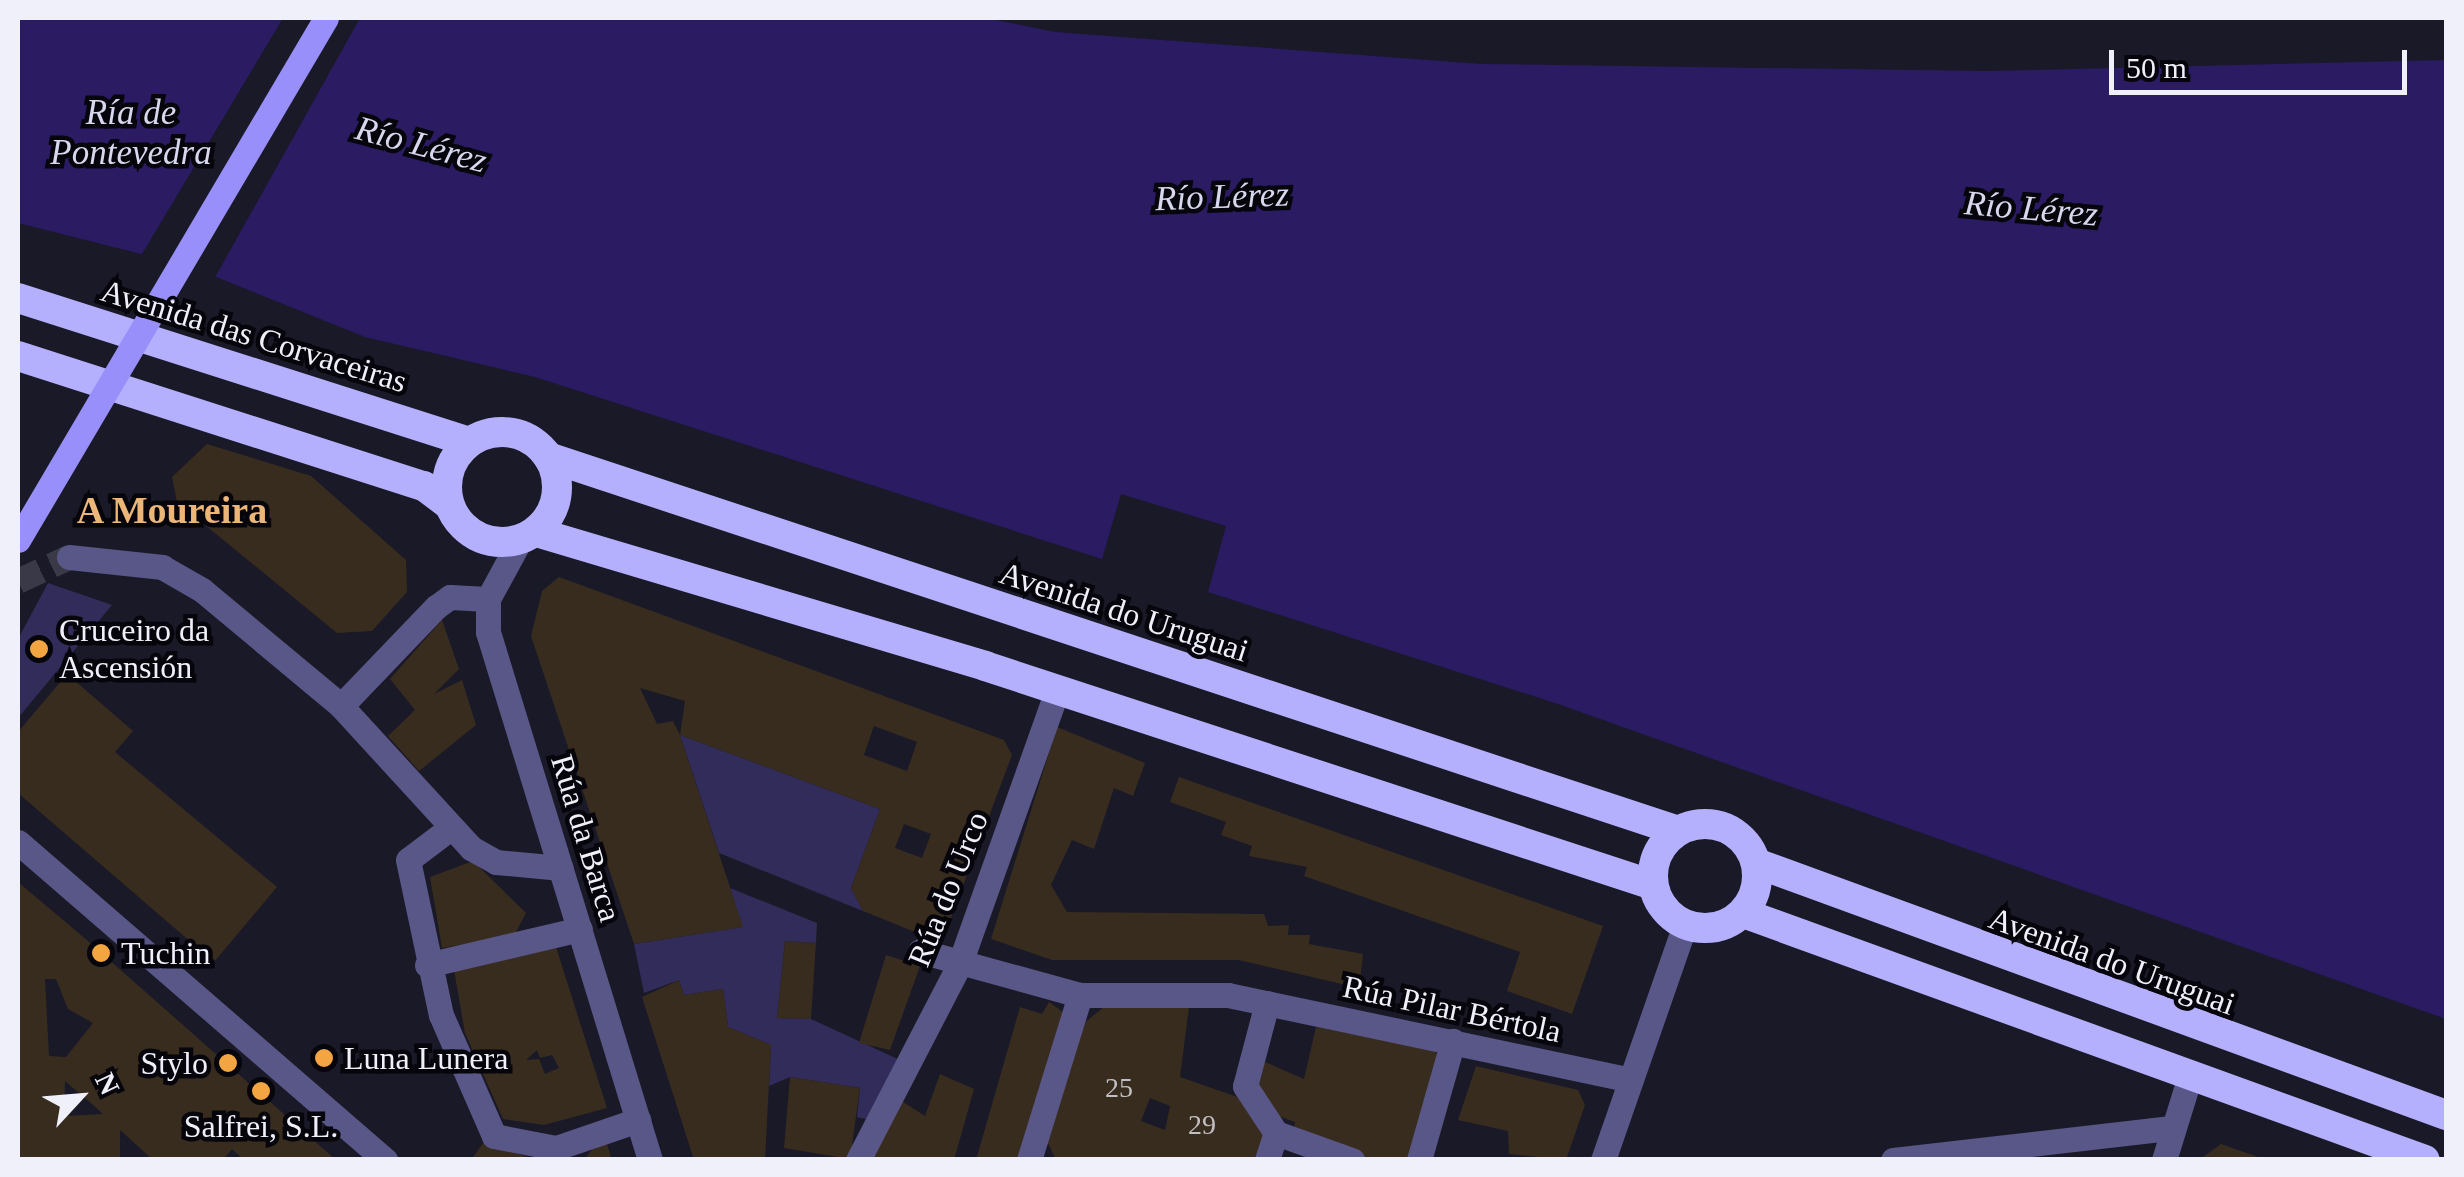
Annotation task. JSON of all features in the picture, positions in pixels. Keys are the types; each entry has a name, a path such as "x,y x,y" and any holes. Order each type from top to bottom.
{"highway":[{"name":"Avenida das Corvaceiras","path":"18,298 470,442"},
{"path":"18,356 424,486 449,505 470,533 528,536 1058,690 1653,885 1685,924 1716,928 1743,913 1756,863 1725,828 1678,831 1657,854 1653,885"},
{"path":"449,505 449,470 470,442 520,435 548,457 555,505 528,536"},
{"name":"Avenida do Uruguai","path":"548,457 1678,831"},
{"name":"Avenida do Uruguai","path":"1756,863 2446,1115"},
{"path":"1743,913 2189,1079 2425,1160"}],"main road":[{"path":"18,540 326,18"}],"street":[{"path":"342,706 436,607 450,597 488,599 528,536"},
{"path":"69,557 162,568 342,706 449,829 496,862 561,868"},
{"name":"Rúa da Barca","path":"488,599 488,632 650,1160"},
{"name":"Rúa do Urco","path":"858,1160 960,963 1058,690"},
{"path":"449,829 408,860 426,965 494,1136 556,1148 638,1120"},
{"path":"18,842 385,1160"},
{"path":"1604,1160 1624,1079 1685,924"},
{"path":"426,965 580,929"},
{"name":"Rúa Pilar Bértola","path":"920,951 1080,995 1228,994 1624,1079"},
{"path":"1029,1160 1080,995"},
{"path":"1267,1004 1245,1086 1276,1133 1352,1160"},
{"path":"1419,1160 1453,1041"},
{"path":"2164,1160 2189,1079"},
{"path":"1893,1160 2171,1128"},
{"path":"1267,1160 1276,1133"}],"shaded area":[{"path":"48,583 112,605 18,718 18,639"},
{"path":"680,735 880,809 851,888 863,911 719,853"},
{"path":"730,888 817,923 816,943 785,941 777,1018 811,1019 902,1061 869,1120 857,1117 860,1088 790,1077 769,1086 771,1045 728,1027 723,989 684,995 679,980 644,993 634,944 742,927"}],"water":[{"path":"18,18 986,18 1055,32 1481,64 1988,71 2446,60 2446,1019 1558,704 1208,592 1226,526 1121,494 1102,559 535,377 365,337 189,266 18,223"}],"pier":[{"path":"283,18 360,18 213,281 139,259"}],"building":[{"path":"207,444 311,476 406,560 407,592 372,631 337,633 177,502 172,477"},
{"path":"559,577 1004,740 1012,755 949,923 920,934 863,911 851,888 880,809 680,735 743,927 634,944 531,636 542,591","holes":["640,688 685,701 680,735 673,721 657,724","874,726 917,742 907,771 864,755","904,824 931,834 922,858 895,848"]},
{"path":"442,620 459,669 434,694 462,680 476,725 419,771 388,736 415,710 390,679"},
{"path":"67,674 133,731 115,752 277,887 214,962 18,793 18,732"},
{"path":"1057,727 1145,763 1133,796 1114,788 1094,849 1072,840 1051,885 1067,912 1264,914 1268,926 1289,925 1288,935 1310,935 1309,944 1363,954 1359,988 1239,960 1052,960 991,939"},
{"path":"1179,777 1603,926 1572,1014 1507,991 1520,952 1304,876 1307,867 1249,856 1252,846 1221,835 1226,822 1170,802"},
{"path":"473,861 526,913 514,936 442,948 430,877"},
{"path":"18,882 336,1160 244,1160 232,1149 223,1160 153,1160 120,1130 120,1160 18,1160","holes":["45,979 56,979 68,1009 93,1023 66,1057 49,1056","65,1081 93,1105 103,1114 64,1116"]},
{"path":"785,941 816,943 811,1019 777,1018"},
{"path":"556,947 607,1108 544,1125 503,1119 465,1033 454,970","holes":["537,1050 540,1058 552,1055 559,1068 545,1074 539,1059 526,1060"]},
{"path":"886,955 920,966 890,1050 859,1043"},
{"path":"679,980 684,995 723,989 728,1027 771,1045 765,1160 694,1160 642,997"},
{"path":"1049,1002 1064,1013 1018,1160 976,1160 1020,1007 1042,1014"},
{"path":"1105,1006 1189,1007 1180,1077 1249,1101 1268,1127 1258,1160 1056,1160 1046,1139 1082,1025","holes":["1150,1098 1170,1106 1165,1130 1141,1121"]},
{"path":"1316,1027 1435,1050 1441,1066 1408,1160 1372,1160 1293,1132 1295,1122 1267,1112 1258,1081 1265,1062 1304,1079"},
{"path":"1476,1066 1578,1090 1585,1105 1566,1160 1509,1154 1508,1131 1458,1120"},
{"path":"940,1074 974,1089 954,1160 868,1160 897,1098 925,1116"},
{"path":"790,1077 860,1088 850,1159 784,1148"},
{"path":"606,1141 612,1160 584,1160 594,1147"},
{"path":"484,1142 534,1159 534,1160 471,1160"},
{"path":"2221,1144 2264,1159 2264,1160 2199,1160"}],"tunnel":[{"path":"18,581 69,557"}],"place":[{"name":"Cruceiro da Ascensión","path":"39,649"},
{"name":"Tuchin","path":"101,953"},
{"name":"Luna Lunera","path":"324,1058"},
{"name":"Stylo","path":"228,1063"},
{"name":"Salfrei, S.L.","path":"261,1091"}],"district":[{"name":"A Moureira","path":"172,511"}],"water label":[{"name":"Ría de Pontevedra","path":"131,133"},
{"name":"Río Lérez","path":"421,145"},
{"name":"Río Lérez","path":"1222,197"},
{"name":"Río Lérez","path":"2031,209"}]}
